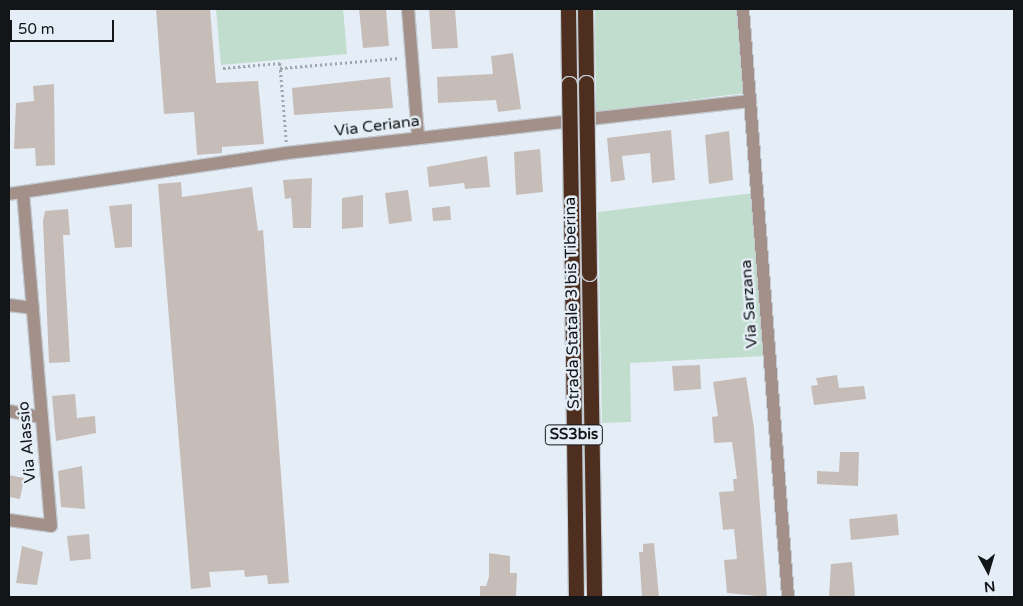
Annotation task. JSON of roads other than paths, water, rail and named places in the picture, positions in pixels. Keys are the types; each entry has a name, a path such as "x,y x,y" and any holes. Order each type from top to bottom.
{"highway":[{"name":"Strada Statale 3 bis Tiberina","path":"568,9 576,597"},
{"name":"Strada Statale 3 bis Tiberina","path":"585,9 594,597"}],"street":[{"path":"408,9 418,137"},
{"name":"Via Sarzana","path":"743,9 788,597"},
{"name":"Via Ceriana","path":"9,194 286,153 750,101"},
{"name":"Via Alassio","path":"9,520 51,526 23,192"},
{"path":"9,305 33,308"},
{"path":"9,411 41,417"}]}
